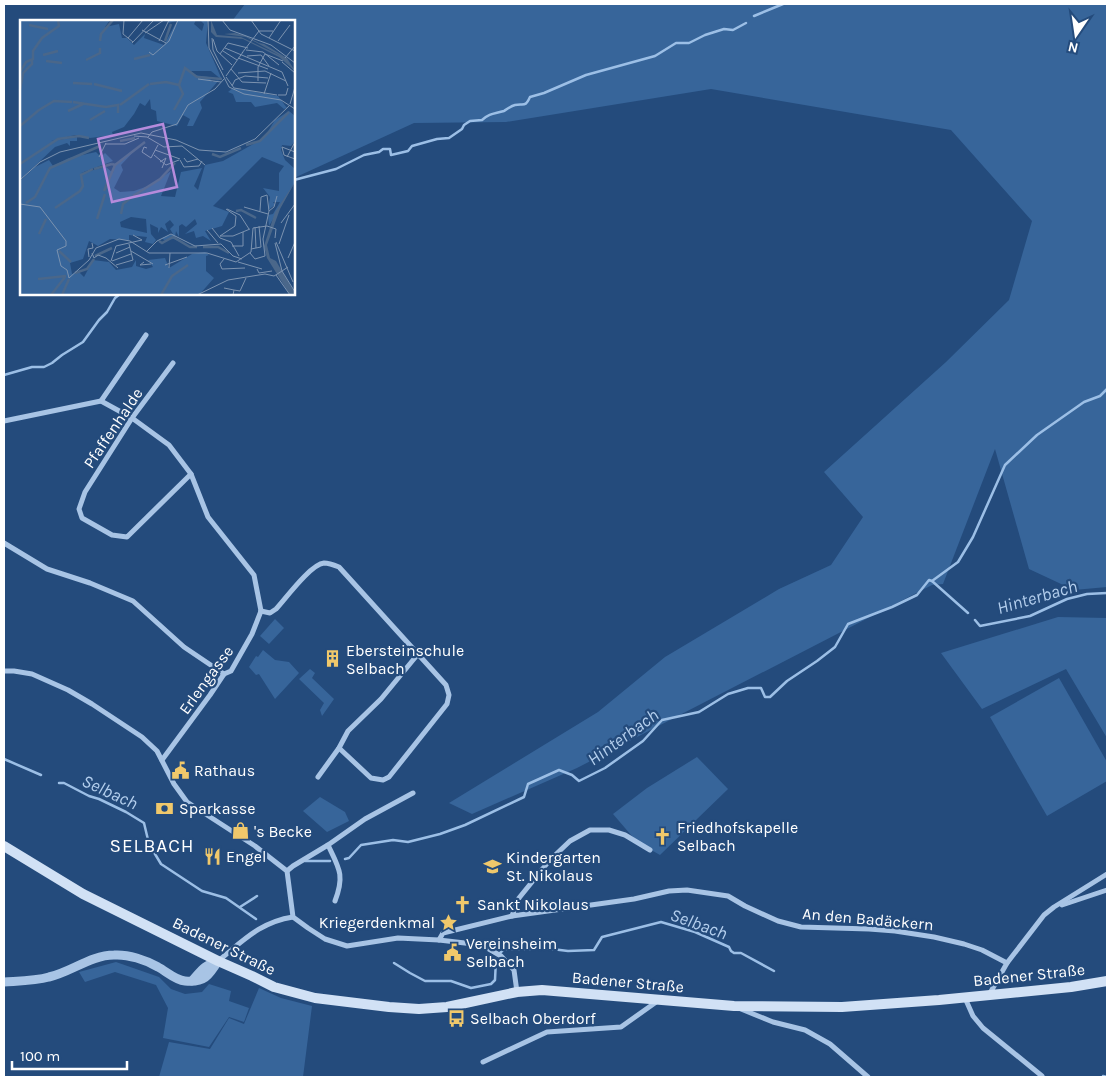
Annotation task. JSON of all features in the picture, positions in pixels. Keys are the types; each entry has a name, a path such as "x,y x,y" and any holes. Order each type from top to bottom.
{"main road":[{"name":"Badener Straße","path":"4,846 83,894 218,961 274,988 315,998 419,1009 447,1007 517,992 542,990 734,1006 842,1007 964,998 1070,987 1107,981"}],"street":[{"path":"101,401 146,335"},
{"name":"Pfaffenhalde","path":"173,363 132,418 85,492 79,510 82,518 112,535 127,537 191,474"},
{"path":"4,422 101,401 132,418 169,446 191,474 208,516 254,575 261,611 270,613 276,609 312,568 323,563 334,564 339,568 446,685 449,695 447,704 389,777 383,780 371,778 339,748"},
{"path":"4,543 47,569 90,583 133,601 184,647 224,674"},
{"name":"Erlengasse","path":"162,760 210,696 224,674 231,671 252,634 261,611"},
{"path":"318,778 339,748 348,731 381,699 418,654"},
{"path":"4,671 32,674 68,690 142,738 157,751 174,784 187,802 255,846 287,871 293,917"},
{"path":"287,871 328,845 365,818 413,793"},
{"path":"439,940 443,933 512,916 519,898 549,861 570,841 590,830 609,830 625,835 650,850"},
{"path":"328,845 341,876 335,901"},
{"path":"989,995 1006,963 1044,915 1107,874"},
{"name":"An den Badäckern","path":"512,916 669,891 687,890 728,896 778,921 801,927 869,929 934,937 982,950 1006,963"},
{"path":"1054,908 1107,890"},
{"path":"4,982 49,978 90,961 114,954 128,956 156,965 184,981 203,980 218,961 259,928 281,919 293,917 325,939 347,946 398,938 482,945 501,956 514,970 517,992"},
{"path":"964,998 973,1016 983,1028 1042,1076"},
{"path":"483,1062 547,1032 621,1027 659,1000"},
{"path":"734,1006 773,1022 805,1030 830,1044 868,1077"}],"shaded area":[{"path":"245,4 1107,4 1107,587 1074,590 1029,569 995,449 943,584 932,585 577,768 472,814 449,803 598,712 665,657 779,589 831,565 863,517 824,472 946,362 1009,300 1032,221 951,130 711,89 506,122 414,123 295,178 295,20 233,20"},
{"path":"1058,617 1107,618 1107,738 1066,669 982,709 941,653"},
{"path":"275,619 284,628 269,644 260,636"},
{"path":"263,650 275,660 289,662 299,673 275,699 259,674 256,675 249,667 256,656 258,657"},
{"path":"310,669 315,673 312,678 334,699 322,716 320,710 324,703 299,679"},
{"path":"1059,678 1107,762 1107,781 1047,816 990,717"},
{"path":"697,757 728,789 660,855 637,842 613,814 647,788"},
{"path":"320,797 345,812 349,821 327,832 303,811"},
{"path":"116,962 159,977 171,989 185,994 202,992 209,984 231,991 229,1001 249,1008 244,1022 229,1017 209,1047 163,1038 168,1008 156,985 115,972 85,982 79,972"},
{"path":"259,988 281,998 312,1006 303,1077 159,1077 169,1042 210,1049 229,1018 244,1024"}],"waterway":[{"path":"754,16 783,4"},
{"path":"295,180 336,169 364,155 379,152 383,149 390,149 391,155 408,151 412,146 437,139 449,138 470,121 482,120 514,105 525,104 530,97 586,75 655,56 676,43 689,43 724,29 733,30 746,23"},
{"path":"4,375 32,367 44,367 83,342 119,295"},
{"path":"932,581 958,562 973,537 1005,465 1037,435 1084,402 1100,396 1107,389"},
{"name":"Hinterbach","path":"345,859 349,858 361,845 393,840 408,842 465,825 524,797 528,784 559,770 572,775 579,781 605,768 643,741 662,720 699,712 728,694 748,688 761,688 765,697 770,697 787,681 835,647 848,624 917,595 929,580 968,613"},
{"name":"Hinterbach","path":"975,620 980,626 1030,616 1067,599 1087,594 1107,593"},
{"name":"Selbach","path":"4,759 41,775"},
{"name":"Selbach","path":"59,783 64,783 99,799 144,823 149,844 161,864 202,891 226,898 256,919"},
{"name":"Hinterbach","path":"305,861 330,861"},
{"name":"Hinterbach","path":"240,907 257,896"},
{"name":"Selbach","path":"500,953 504,949 530,949 536,947 568,951 594,950 602,937 661,922 695,932 729,947 734,953 741,953 774,971"},
{"name":"Selbach","path":"394,963 425,981 451,981 471,988 491,984 495,980 496,959"},
{"path":"1103,1076 1107,1077"}],"place":[{"name":"Ebersteinschule Selbach","path":"332,659"},
{"name":"Rathaus","path":"180,770"},
{"name":"Sparkasse","path":"165,808"},
{"name":"'s Becke","path":"240,831"},
{"name":"Friedhofskapelle Selbach","path":"663,836"},
{"name":"Engel","path":"212,856"},
{"name":"Kindergarten St. Nikolaus","path":"492,866"},
{"name":"Sankt Nikolaus","path":"463,904"},
{"name":"Kriegerdenkmal","path":"449,922"},
{"name":"Vereinsheim Selbach","path":"452,952"},
{"name":"Selbach Oberdorf","path":"456,1018"}],"district":[{"name":"SELBACH","path":"152,846"}]}
